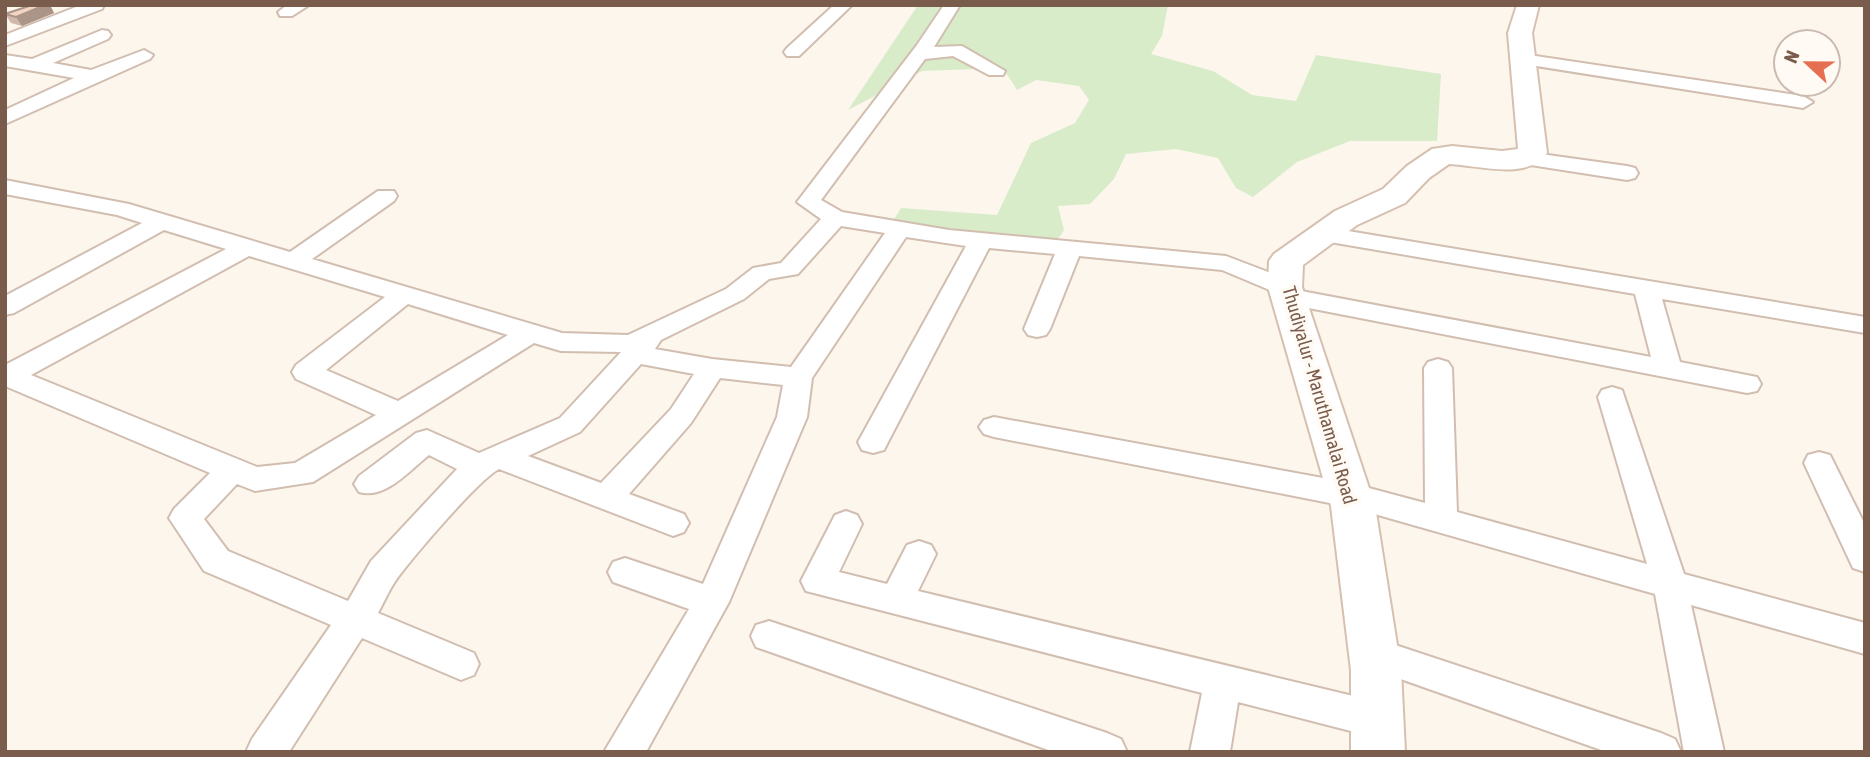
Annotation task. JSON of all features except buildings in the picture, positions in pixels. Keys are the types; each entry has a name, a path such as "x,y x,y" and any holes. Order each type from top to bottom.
{"main road":[{"path":"1526,158 1533,153 1520,33 1528,5"},
{"name":"Thudiyalur - Maruthamalai Road","path":"1378,736 1374,654 1350,495 1286,281 1324,234 1346,218 1394,196 1418,172 1442,155 1526,158"}],"street":[{"path":"5,41 96,5"},
{"path":"793,52 844,5"},
{"path":"952,5 919,54 808,202 835,218 981,241 1226,263 1286,281 1668,369 1748,384"},
{"path":"34,65 102,35"},
{"path":"919,54 956,50 996,71"},
{"path":"5,118 144,55"},
{"path":"1523,59 1803,102"},
{"path":"5,60 93,76"},
{"path":"1526,158 1627,173"},
{"path":"5,187 121,209 561,342 643,344 712,368 799,377"},
{"path":"295,260 386,196"},
{"path":"266,752 354,620 383,571 463,482 489,462 569,425 643,344 735,294 762,273 789,269 835,218"},
{"path":"5,307 163,221"},
{"path":"624,752 712,602 792,417 799,377 900,229"},
{"path":"1324,234 1865,325"},
{"path":"873,442 981,241"},
{"path":"6,377 249,246"},
{"path":"1037,329 1069,250"},
{"path":"1646,288 1668,369"},
{"path":"399,413 306,372 405,294"},
{"path":"6,377 255,479 302,474 531,333"},
{"path":"607,498 681,416 712,368"},
{"path":"1438,368 1441,521"},
{"path":"1612,397 1670,585 1704,752"},
{"path":"994,426 1350,495 1865,639"},
{"path":"370,484 427,441 607,498 673,523"},
{"path":"1819,463 1865,559"},
{"path":"233,469 185,518 216,561 461,664"},
{"path":"846,524 818,582 1223,682 1378,736"},
{"path":"896,601 919,554"},
{"path":"625,572 712,602"},
{"path":"769,636 1107,752"},
{"path":"1374,654 1661,752"},
{"path":"1210,752 1223,682"}],"green space":[{"path":"918,5 1168,5 1162,36 1151,54 1213,71 1252,95 1296,101 1316,55 1441,74 1437,141 1350,141 1297,162 1253,197 1236,188 1218,158 1176,149 1126,154 1114,179 1090,204 1058,206 1064,230 1056,242 893,221 901,208 997,215 1031,143 1075,123 1089,100 1079,86 1036,80 1017,90 1003,68 922,71 848,110"}]}
